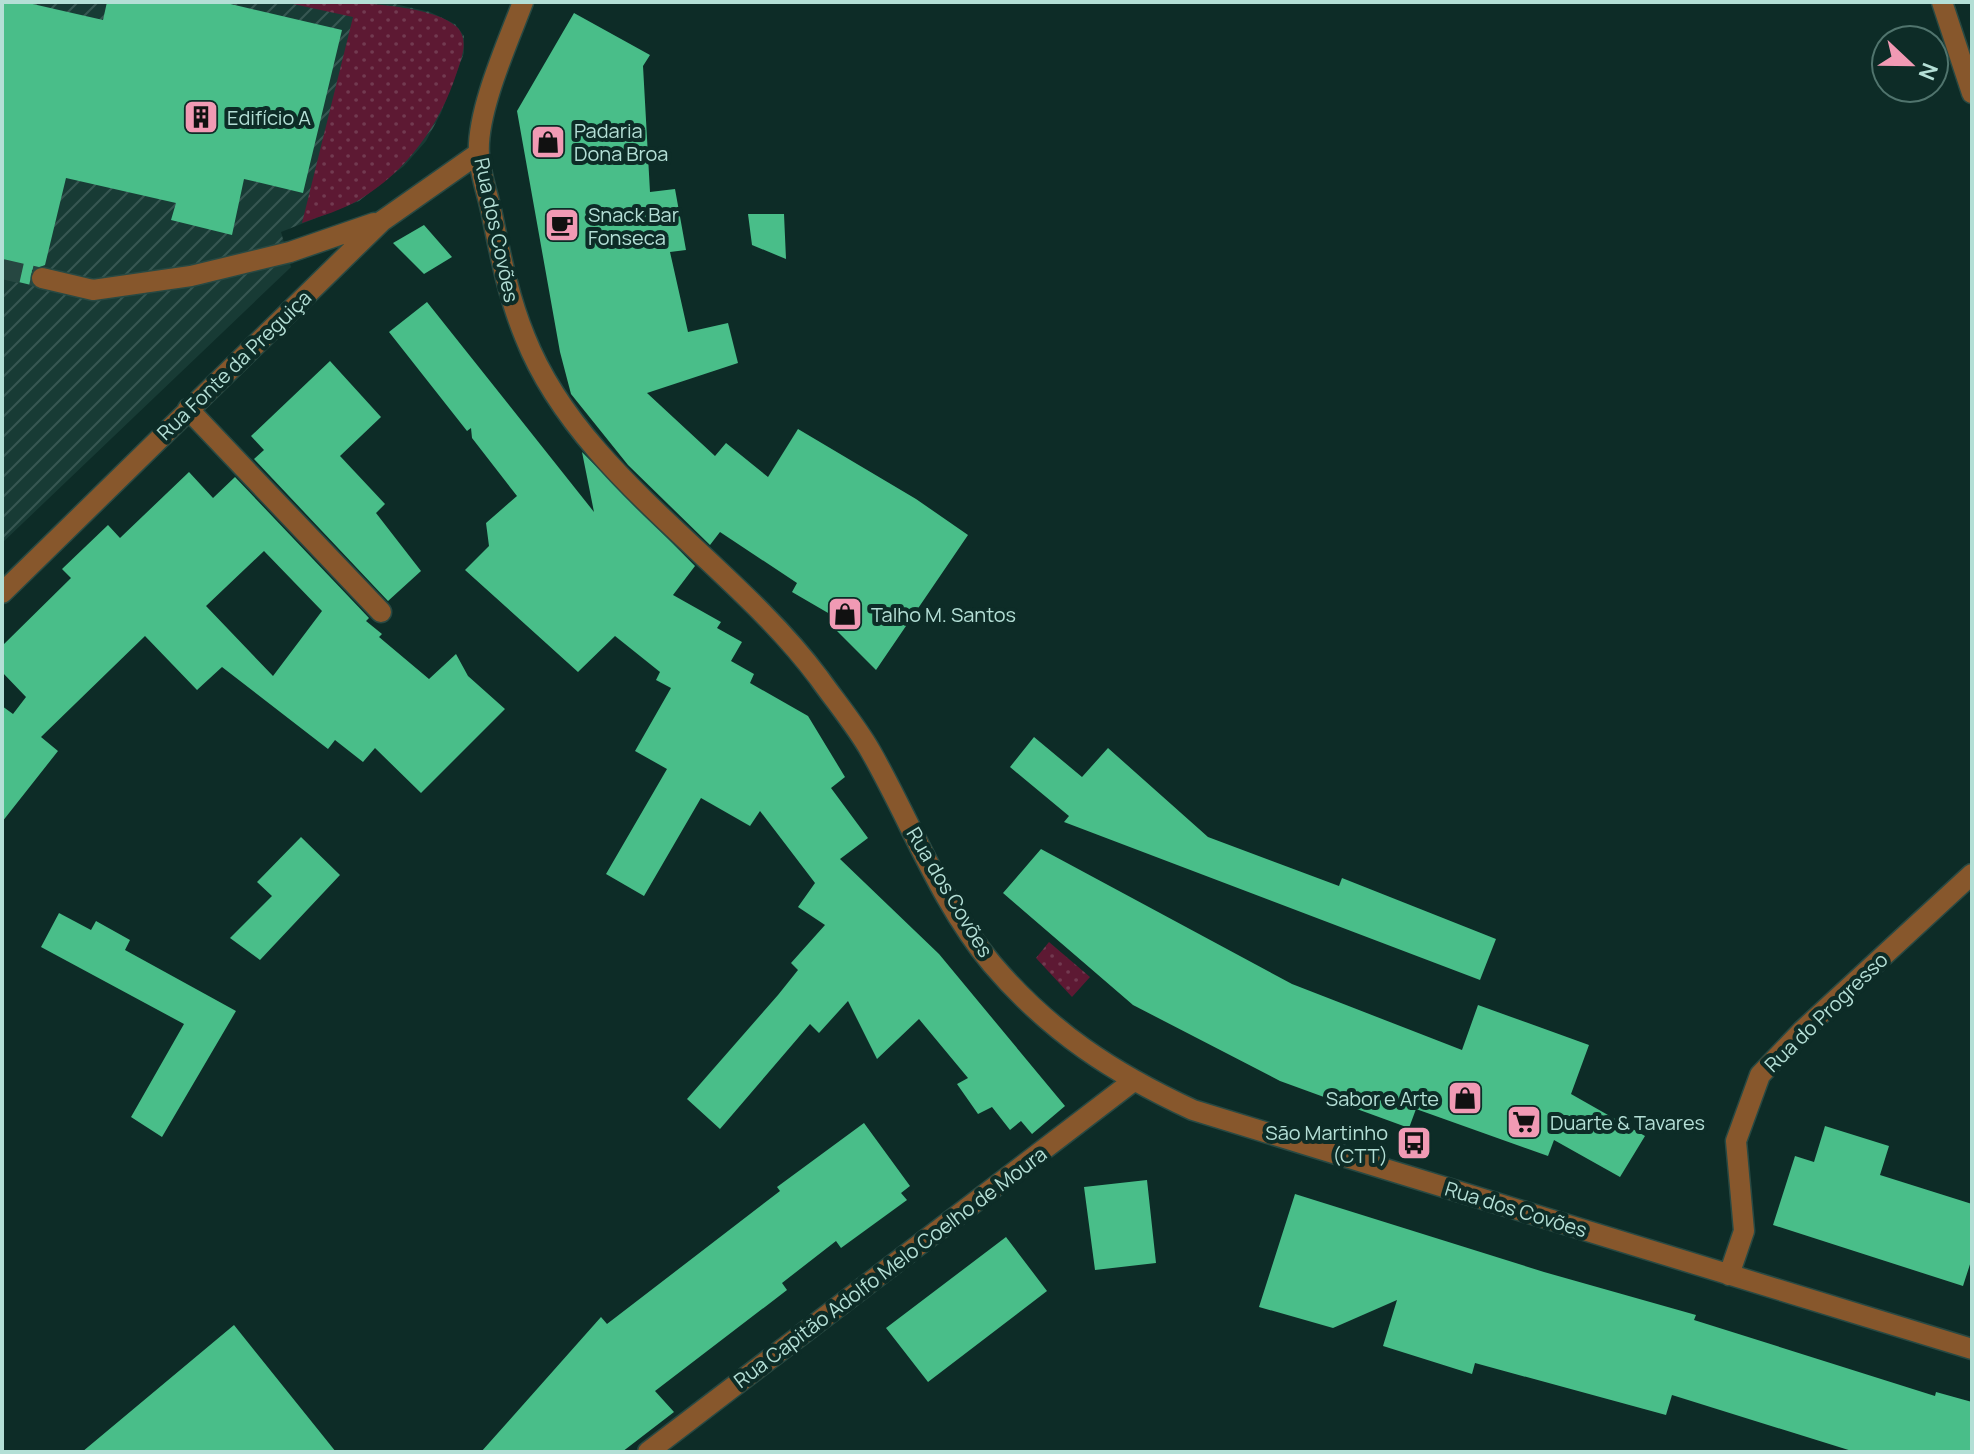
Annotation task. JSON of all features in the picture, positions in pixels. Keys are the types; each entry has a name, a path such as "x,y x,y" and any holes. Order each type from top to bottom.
{"street":[{"name":"Rua dos Covões","path":"523,2 492,82 479,153 507,289 525,340 558,402 600,453 770,621 816,675 870,749 944,890 991,963 1078,1048 1132,1082 1193,1110 1972,1349"},
{"path":"1972,15 1946,10 1972,93"},
{"name":"Rua Fonte da Preguiça","path":"2,593 382,221 479,153"},
{"path":"42,278 93,290 191,276 290,252 382,221"},
{"path":"188,409 381,612"},
{"name":"Rua do Progresso","path":"1729,1275 1744,1231 1736,1141 1760,1075 1803,1030 1972,874"},
{"name":"Rua Capitão Adolfo Melo Coelho de Moura","path":"648,1452 1132,1082"}],"shaded area":[{"path":"2,2 386,2 430,12 455,24 464,36 464,53 441,113 426,141 404,166 359,201 281,232 291,267 2,543"},
{"path":"284,2 375,4 424,12 443,18 457,27 464,43 450,92 431,128 407,161 359,200 302,223 353,17"},
{"path":"1049,942 1090,977 1072,997 1036,958"}],"building":[{"name":"Edifício A","path":"2,2 24,2 103,20 107,2 222,2 342,30 303,193 244,179 232,235 171,220 176,203 66,178 45,265 32,270 31,285 2,278"},
{"path":"574,13 650,55 643,66 650,192 675,189 686,250 670,252 688,332 728,323 738,363 647,393 715,456 726,443 768,477 798,429 916,499 968,535 876,670 830,624 835,617 792,592 797,583 720,532 710,545 628,465 571,394 560,352 517,111"},
{"path":"748,214 784,214 786,259 752,245"},
{"path":"424,225 452,257 424,274 393,243"},
{"path":"427,302 594,512 582,452 695,566 673,595 721,622 717,628 742,642 731,661 754,674 750,683 808,716 845,777 831,788 868,838 840,859 939,954 1065,1106 1032,1134 1021,1121 1010,1130 992,1107 978,1114 957,1084 968,1078 919,1019 877,1059 848,1001 819,1033 810,1024 720,1129 687,1099 798,970 791,963 825,925 798,907 815,883 760,811 750,826 701,798 644,896 606,874 667,769 635,751 671,688 656,680 660,672 615,636 578,672 465,570 489,546 486,523 517,496 472,438 471,428 467,431 389,332"},
{"path":"330,361 381,417 340,456 385,504 376,513 421,571 388,601 254,459 264,450 251,436"},
{"path":"189,472 213,498 235,477 369,618 366,621 382,634 379,637 429,679 456,654 468,676 505,709 421,793 375,748 363,762 335,740 328,749 222,667 197,690 145,636 41,737 58,751 2,822 2,706 13,714 26,697 2,672 2,646 71,578 62,569 108,525 120,538","holes":["264,551 322,611 273,676 206,606"]},
{"path":"1034,737 1082,777 1108,748 1208,837 1339,886 1342,878 1496,939 1480,980 1064,822 1069,816 1010,767"},
{"path":"301,837 340,875 260,960 230,938 272,896 257,882"},
{"path":"1041,849 1292,984 1462,1050 1478,1005 1589,1045 1571,1094 1645,1136 1620,1177 1554,1140 1548,1156 1416,1109 1409,1128 1280,1081 1133,1005 1003,893"},
{"path":"59,913 91,930 96,921 130,940 125,950 236,1011 162,1137 131,1117 184,1024 41,947"},
{"path":"864,1123 910,1186 901,1193 907,1200 841,1248 836,1241 782,1283 787,1290 655,1391 674,1412 622,1452 481,1452 601,1317 607,1324 780,1191 777,1187"},
{"path":"1825,1126 1889,1146 1880,1175 1972,1204 1972,1258 1963,1286 1773,1225 1795,1156 1814,1162"},
{"path":"1147,1180 1156,1263 1095,1270 1084,1187"},
{"path":"1295,1194 1544,1272 1696,1315 1694,1320 1935,1396 1936,1392 1972,1402 1972,1452 1855,1452 1672,1395 1666,1415 1475,1363 1472,1374 1383,1346 1397,1300 1333,1328 1259,1307"},
{"path":"1006,1237 1047,1291 928,1382 886,1328"},
{"path":"234,1325 336,1452 82,1452"}],"tunnel":[{"path":"2,269 42,278"}],"place":[{"name":"Edifício A","path":"201,117"},
{"name":"Padaria Dona Broa","path":"548,142"},
{"name":"Snack Bar Fonseca","path":"562,225"},
{"name":"Talho M. Santos","path":"845,614"},
{"name":"Sabor e Arte","path":"1465,1098"},
{"name":"Duarte & Tavares","path":"1524,1122"},
{"name":"São Martinho (CTT)","path":"1414,1143"}]}
